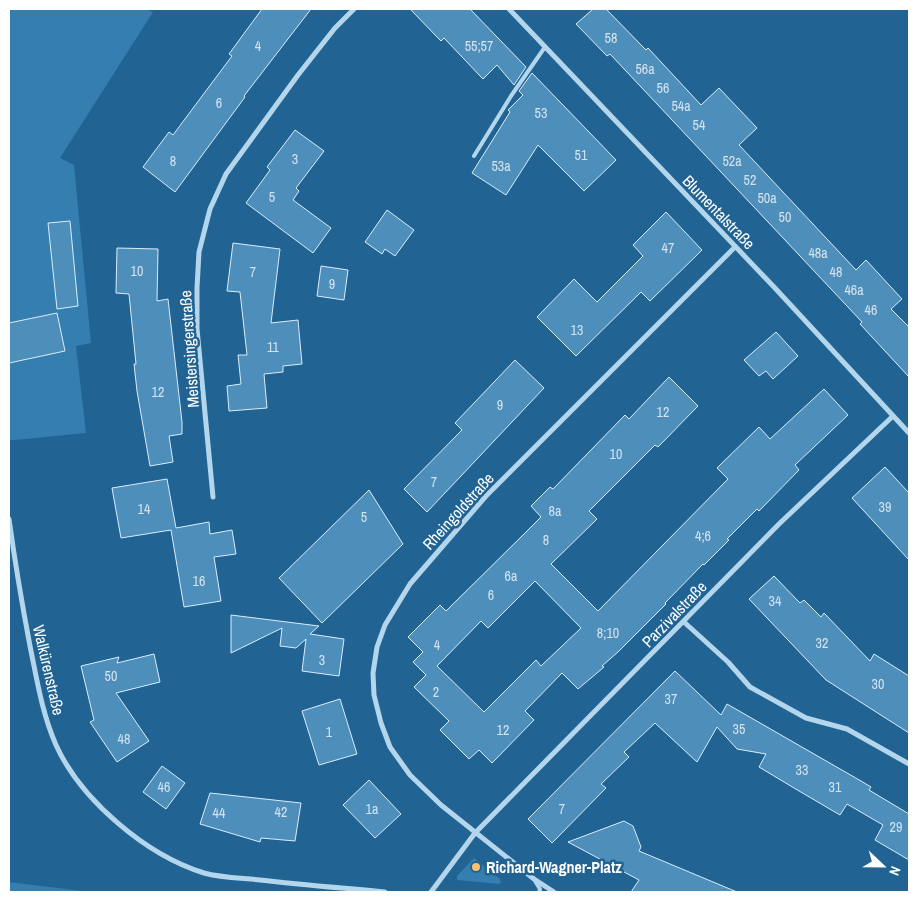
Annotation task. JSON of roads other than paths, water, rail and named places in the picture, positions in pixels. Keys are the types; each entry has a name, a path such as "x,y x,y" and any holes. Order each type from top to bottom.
{"street":[{"name":"Meistersingerstraße","path":"213,497 197,329 196,288 199,252 210,210 226,174 298,75 335,28 354,9"},
{"name":"Blumentalstraße","path":"509,9 909,433"},
{"name":"Rheingoldstraße","path":"475,833 440,805 410,775 390,747 381,723 373,673 377,647 384,625 410,584 486,496 735,247"},
{"name":"Parzivalstraße","path":"475,833 779,524 893,416"},
{"name":"Walkürenstraße","path":"9,519 41,704 56,746 78,781 108,814 128,832 155,851 176,862 203,872 286,883 385,892"},
{"path":"684,622 728,662 750,686 806,718 847,729 909,764"},
{"path":"431,892 475,833 534,879 554,892"}],"lane":[{"path":"474,156 545,46"},
{"path":"534,879 540,892"}],"place":[{"name":"Richard-Wagner-Platz","path":"476,867"}]}
